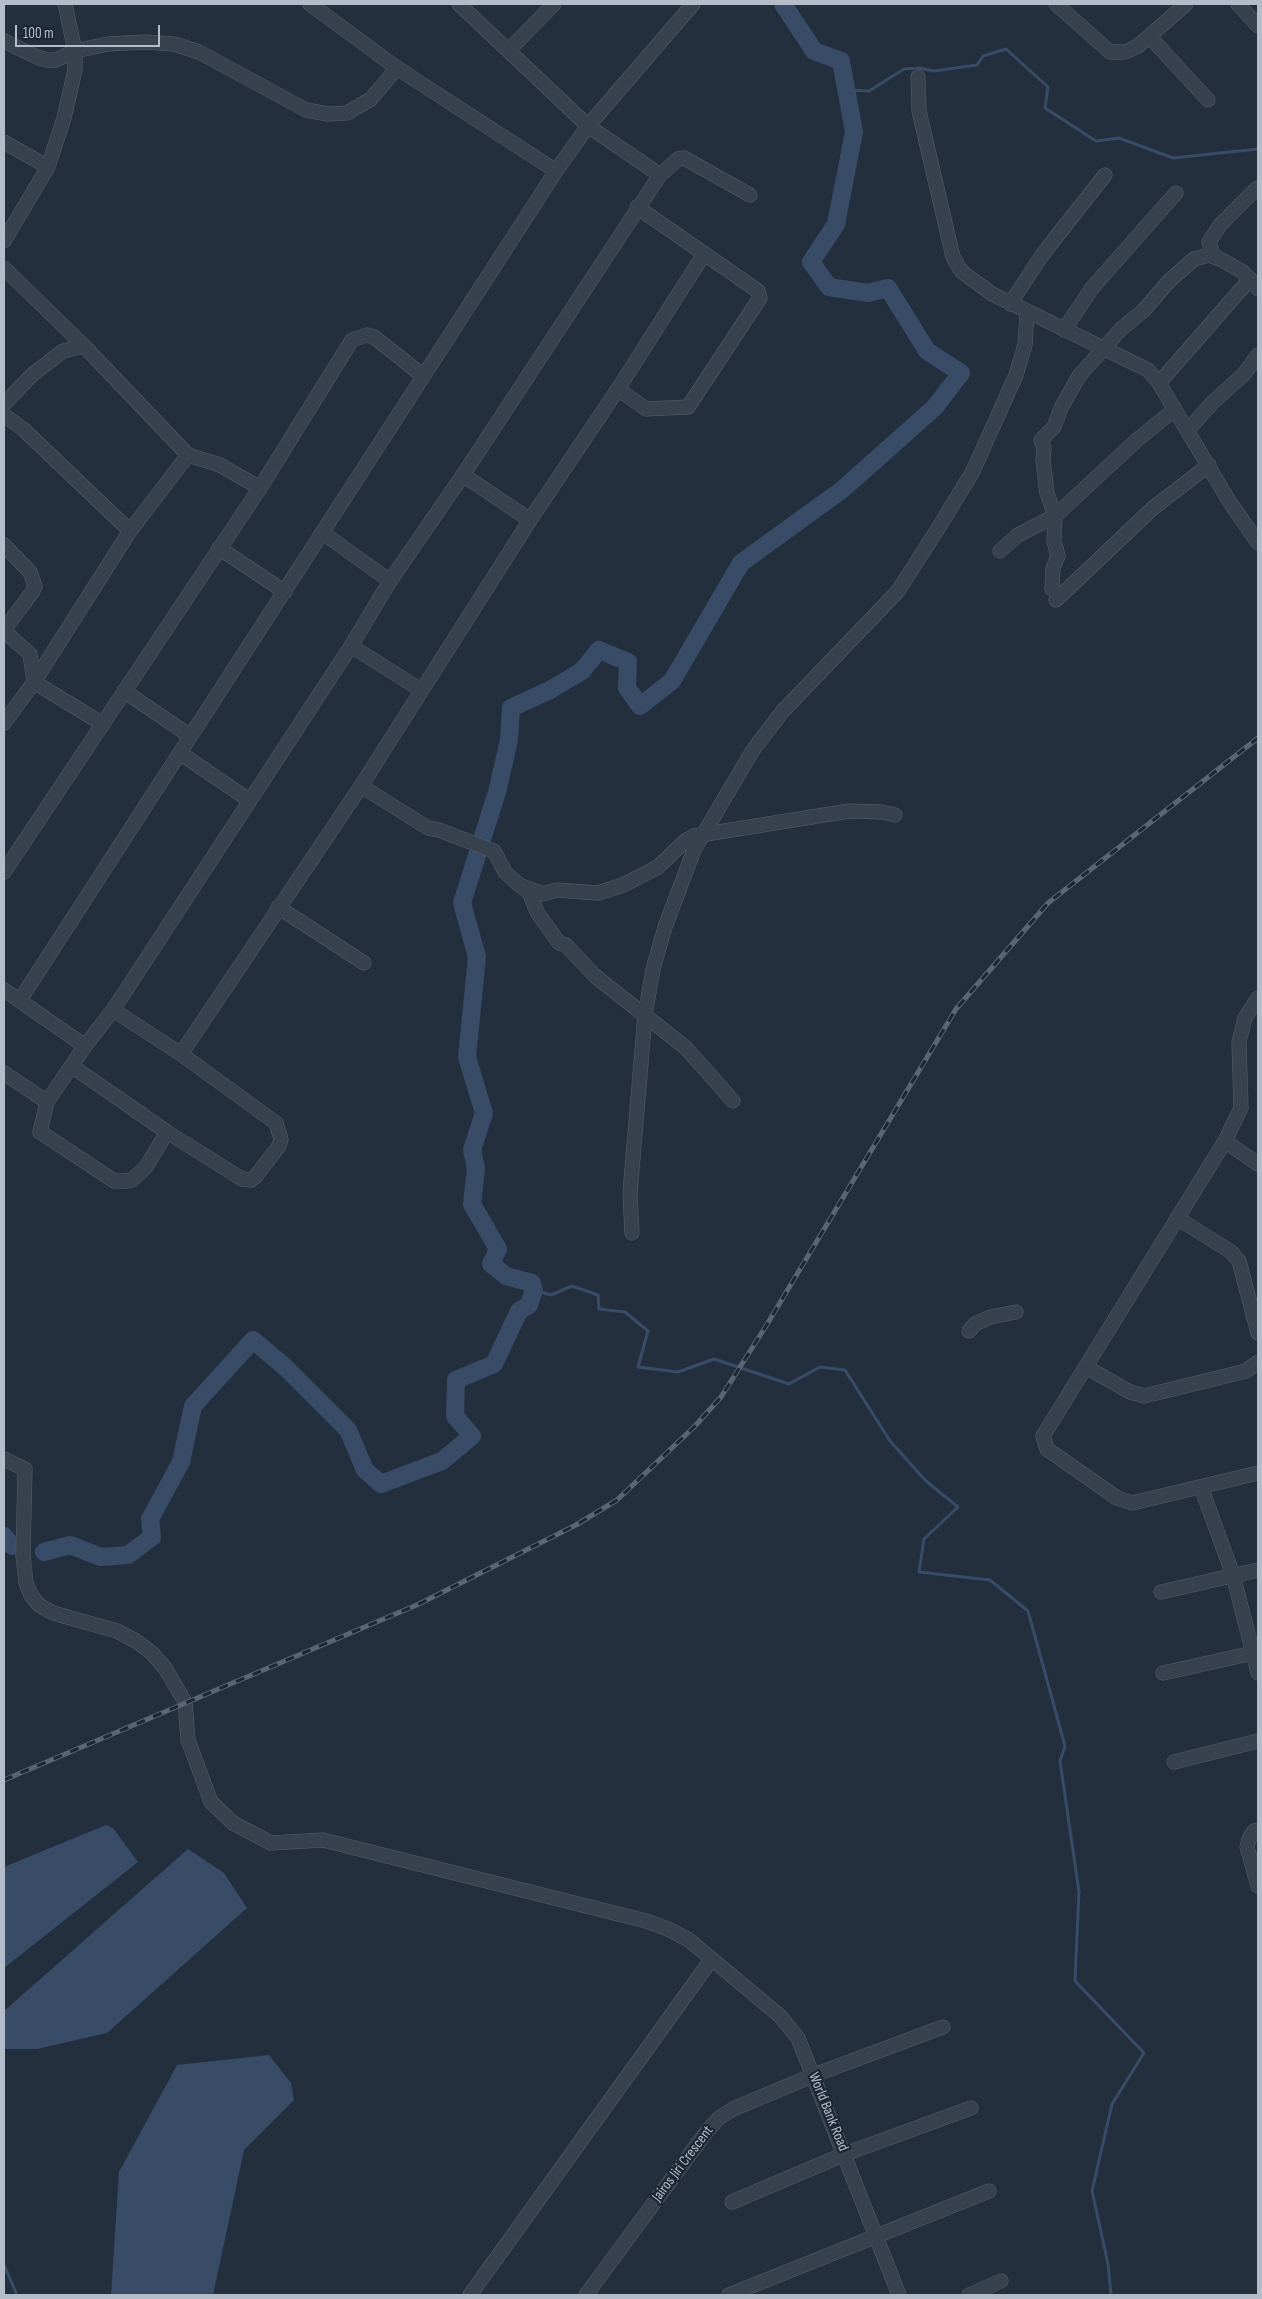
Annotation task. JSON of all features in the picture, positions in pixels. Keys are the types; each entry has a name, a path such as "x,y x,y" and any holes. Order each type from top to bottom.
{"street":[{"path":"4,242 48,167 64,118 75,70 75,51 65,4"},
{"path":"310,4 397,68 556,171"},
{"path":"459,4 588,126 660,174"},
{"path":"509,50 554,4"},
{"path":"20,1000 323,533 422,375 556,171 588,126 693,4"},
{"path":"1063,5 1110,52 1126,52 1149,36 1186,4"},
{"path":"1238,4 1258,26"},
{"path":"1149,36 1208,100"},
{"path":"4,40 37,58 47,60 56,60 75,51 108,44 146,42 174,44 199,52 306,110 328,114 347,113 371,99 397,68"},
{"path":"918,77 919,111 952,257 961,271 971,281 1010,304 1106,348 1148,370 1159,383 1229,501 1258,544"},
{"path":"4,142 48,167"},
{"path":"167,1132 146,1167 138,1176 132,1180 114,1181 40,1132 47,1102 112,1010 351,646 390,581 463,475 660,174 678,159 684,158 750,196"},
{"path":"1010,304 1042,255 1105,175"},
{"path":"1209,465 1153,508 1054,595 1053,568 1058,556 1054,541 1055,516 1047,493 1042,440 1054,427 1061,408 1079,376 1121,329 1144,310 1169,281 1194,259 1210,242 1220,225 1257,188"},
{"path":"1064,330 1092,288 1176,193"},
{"path":"618,389 646,409 688,407 759,301 760,296 758,291 637,207"},
{"path":"1210,242 1214,257"},
{"path":"181,1054 361,786 530,520 618,389 704,254"},
{"path":"1159,383 1254,284 1243,272 1214,257 1209,255 1194,259"},
{"path":"4,268 84,346 188,456 220,465 260,488"},
{"path":"632,1233 630,1193 645,1015 653,969 665,927 694,850 752,750 782,712 898,591 939,527 973,471 1016,375 1025,345 1027,313"},
{"path":"4,872 101,723 260,488 352,340 367,335 374,337 422,375"},
{"path":"4,404 33,374 63,351 84,346"},
{"path":"1188,430 1213,402 1244,374 1258,355"},
{"path":"1000,551 1018,535 1055,516 1136,440 1175,409"},
{"path":"4,415 23,429 130,531"},
{"path":"4,723 34,682 130,531 188,456"},
{"path":"463,475 530,520"},
{"path":"323,533 390,581"},
{"path":"4,545 30,572 35,586 4,630 30,654 34,682"},
{"path":"219,548 285,592"},
{"path":"351,646 421,690"},
{"path":"34,682 101,723"},
{"path":"124,690 190,736"},
{"path":"180,753 249,800"},
{"path":"361,786 428,828 439,830 494,851 505,872 529,892 538,912 559,942 566,945 595,976 686,1048 733,1101"},
{"path":"519,885 543,894 557,890 603,892 623,885 658,868 685,841 694,836 849,811 881,812 895,815"},
{"path":"278,907 364,963"},
{"path":"4,990 85,1046"},
{"path":"1258,998 1245,1018 1239,1042 1241,1108 1225,1141 1043,1436 1047,1448 1117,1498 1132,1503 1258,1473"},
{"path":"73,1066 167,1132 242,1179 251,1180 258,1174 278,1146 281,1139 276,1123 269,1117 181,1054 112,1010"},
{"path":"4,1073 47,1102"},
{"path":"1225,1141 1258,1164"},
{"path":"1177,1218 1230,1251 1239,1261 1258,1334"},
{"path":"969,1330 975,1324 990,1317 1016,1312"},
{"path":"1086,1367 1130,1392 1144,1396 1246,1371 1258,1362"},
{"name":"World Bank Road","path":"4,1458 26,1469 23,1555 26,1583 31,1595 39,1604 53,1613 118,1631 152,1653 166,1668 185,1702 188,1740 211,1802 233,1823 272,1844 322,1840 646,1921 668,1929 689,1940 790,2026 798,2038 814,2075 899,2295"},
{"path":"1202,1487 1233,1575 1256,1653 1258,1673"},
{"path":"1161,1592 1258,1570"},
{"path":"1163,1673 1256,1653"},
{"path":"1174,1762 1258,1741"},
{"path":"1258,1830 1254,1831 1249,1839 1248,1847 1258,1886"},
{"path":"470,2295 711,1960"},
{"name":"Jairos Jiri Crescent","path":"586,2295 706,2130 719,2118 733,2109 814,2075 943,2027"},
{"path":"732,2202 845,2154 971,2108"},
{"path":"729,2295 876,2238 989,2191"},
{"path":"969,2295 1001,2281"}],"water":[{"path":"106,1825 113,1828 138,1862 4,1968 4,1867"},
{"path":"188,1849 224,1873 247,1908 107,2033 37,2049 4,2049 4,2011"},
{"path":"269,2055 291,2083 294,2100 244,2150 213,2295 111,2295 119,2172 177,2065"}],"waterway":[{"path":"44,1552 70,1545 101,1557 128,1555 152,1537 150,1519 181,1462 193,1406 253,1340 285,1367 348,1430 365,1470 381,1484 442,1461 472,1436 455,1416 456,1380 494,1364 519,1311 529,1305 534,1290 532,1283 506,1276 491,1264 498,1249 472,1204 476,1168 472,1150 484,1113 467,1057 477,957 462,903 497,792 509,740 511,708 550,690 582,671 599,650 628,662 627,688 640,706 672,681 741,563 843,489 935,407 961,373 927,351 888,288 868,293 829,287 811,262 836,224 854,132 841,61 814,51 783,4"},
{"path":"847,90 869,91 904,69 919,68 934,71 977,65 983,56 1006,49 1048,87 1045,108 1096,141 1119,138 1173,158 1258,149"},
{"path":"534,1290 551,1295 572,1286 598,1295 599,1309 625,1312 648,1331 638,1367 678,1372 714,1359 789,1384 820,1367 845,1370 890,1441 926,1481 958,1507 924,1539 919,1572 990,1580 1028,1611 1065,1746 1060,1761 1079,1892 1075,1981 1144,2053 1112,2104 1092,2191 1108,2264 1111,2295"},
{"path":"4,1536 12,1546"},
{"path":"4,2265 17,2295"}],"railway":[{"path":"4,1780 419,1604 576,1525 617,1500 694,1427 721,1397 766,1326 956,1009 1048,903 1258,738"}]}
